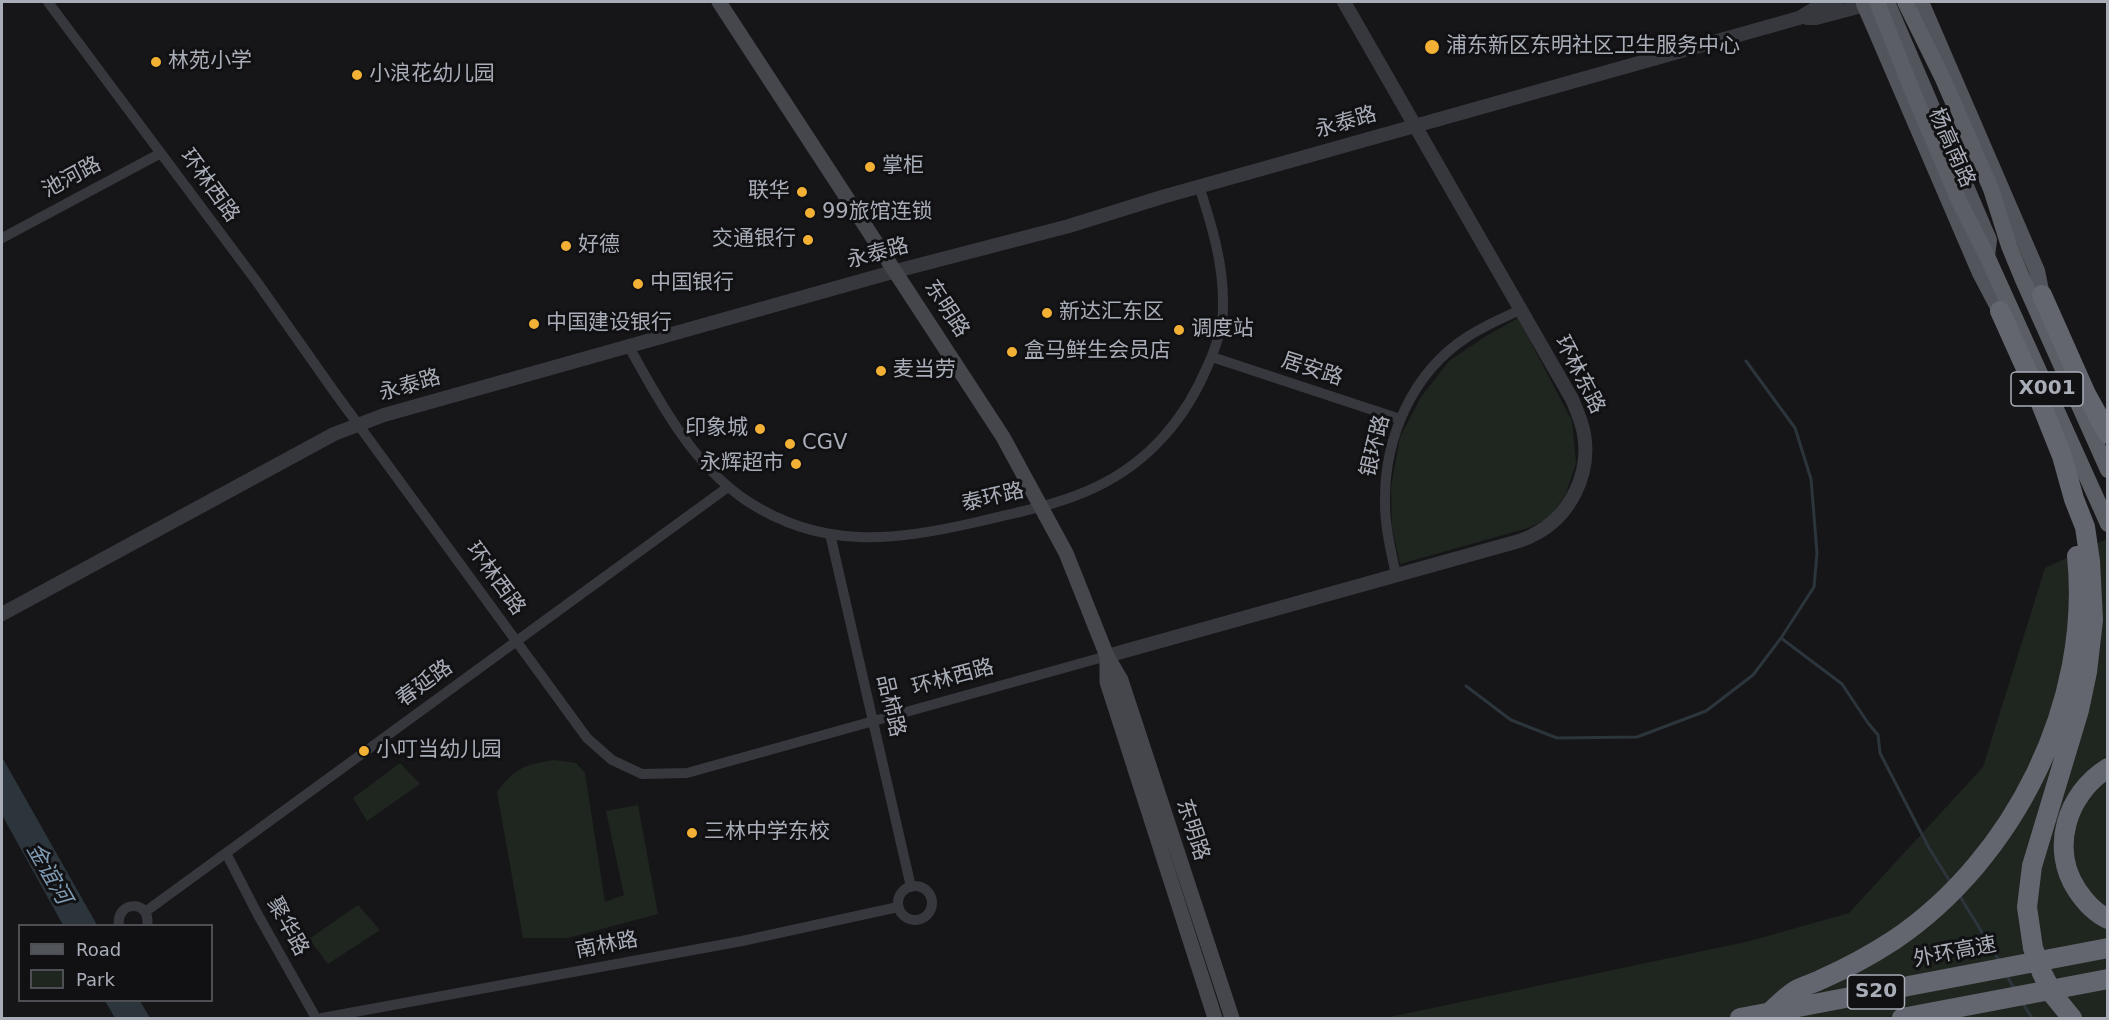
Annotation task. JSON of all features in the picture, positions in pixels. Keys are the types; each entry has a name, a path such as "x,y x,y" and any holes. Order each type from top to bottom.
{"highway":[{"name":"杨高南路","path":"1869,2 1911,90 1956,204 1987,256 2107,523"},
{"name":"杨高南路","path":"1905,2 1943,79 1991,189 2009,246 2108,470"},
{"path":"1991,189 2030,278 2042,295 2086,394 2108,435"},
{"path":"1956,204 2062,456 2073,499 2085,527 2090,561 2093,620 2088,663 2079,710 2035,856 2028,887 2027,907 2033,948 2042,974 2054,996 2072,1018"},
{"path":"1769,1013 1794,991 1848,967 1895,939 1941,902 1992,848 2012,818 2044,755 2067,684 2074,643 2079,589 2073,499"},
{"path":"2108,768 2088,785 2072,806 2064,828 2063,852 2069,879 2084,901 2102,916 2108,918"},
{"name":"外环高速","path":"1740,1018 2101,949"},
{"name":"S20","path":"1902,1018 2104,980"}],"main road":[{"name":"东明路","path":"719,2 986,409 1066,553 1107,656 1121,680 1197,938 1215,1018"},
{"name":"杨高南路","path":"1869,2 1875,29 1956,204"},
{"name":"杨高南路","path":"1887,2 1989,240 1987,256"},
{"name":"杨高南路","path":"1896,2 1999,236 2009,246"},
{"name":"杨高南路","path":"1923,7 2037,272 2042,295"},
{"name":"东明路","path":"1197,938 1232,1018"}],"street":[{"name":"环林西路","path":"48,2 257,282 357,424 587,738 612,760 642,774 687,773 1107,656"},
{"name":"环林东路","path":"1107,656 1512,543 1534,535 1552,524 1567,507 1577,490 1583,471 1585,453 1580,417 1572,399 1344,2"},
{"name":"永泰路","path":"2,614 334,434 357,424 628,345 1070,226 1199,186 1799,18 1814,9 1836,2"},
{"name":"永泰路","path":"1799,18 1816,18 1869,2"},
{"name":"池河路","path":"2,238 161,153"},
{"name":"泰环路","path":"628,345 674,424 710,469 728,487 772,515 796,525 855,538 884,538 918,534 1042,507 1068,499 1121,474 1162,440 1179,419 1198,388 1212,357 1222,318 1223,289 1218,249 1199,186"},
{"name":"银环路","path":"1396,575 1384,504 1389,458 1400,419 1418,387 1452,348 1480,329 1520,310"},
{"name":"居安路","path":"1212,357 1400,419"},
{"name":"春延路","path":"145,912 728,487"},
{"name":"品柿路","path":"830,534 911,887"},
{"name":"聚华路","path":"226,853 316,1018"},
{"path":"918,886 929,893 932,900 930,913 926,917 912,920 901,914 898,907 901,894 911,887 918,886"},
{"path":"119,924 118,918 124,909 135,906 145,912 147,924"},
{"name":"南林路","path":"322,1018 742,941 898,907"}],"green space":[{"path":"1518,318 1572,421 1576,463 1566,494 1549,518 1528,528 1400,564 1392,527 1391,487 1400,437 1421,397 1449,361"},
{"path":"2107,539 2107,1018 1385,1018 1750,941 1849,913 1983,767 2045,568"},
{"path":"554,760 576,763 585,773 605,902 624,895 606,811 638,805 658,914 568,938 523,938 497,792 521,768"},
{"path":"400,763 420,784 367,821 353,798"},
{"path":"358,905 380,930 328,964 309,939"}],"water":[{"name":"金谊河","path":"2,757 96,924 62,924 2,815"},
{"path":"106,1002 141,1002 150,1018 115,1018"}],"waterway":[{"path":"1466,686 1511,720 1557,738 1637,737 1706,711 1753,675 1781,638 1814,587 1817,553 1811,479 1795,428 1746,361"},
{"path":"1781,638 1842,684 1878,735 1880,753 1929,848 1951,883"},
{"path":"1958,893 2000,962"},
{"path":"2007,976 2014,988"},
{"path":"2022,1002 2032,1018"}],"place":[{"name":"浦东新区东明社区卫生服务中心","path":"1432,47"},
{"name":"林苑小学","path":"156,62"},
{"name":"小浪花幼儿园","path":"357,75"},
{"name":"掌柜","path":"870,167"},
{"name":"联华","path":"802,192"},
{"name":"99旅馆连锁","path":"810,213"},
{"name":"交通银行","path":"808,240"},
{"name":"好德","path":"566,246"},
{"name":"中国银行","path":"638,284"},
{"name":"新达汇东区","path":"1047,313"},
{"name":"中国建设银行","path":"534,324"},
{"name":"调度站","path":"1179,330"},
{"name":"盒马鲜生会员店","path":"1012,352"},
{"name":"麦当劳","path":"881,371"},
{"name":"印象城","path":"760,429"},
{"name":"CGV","path":"790,444"},
{"name":"永辉超市","path":"796,464"},
{"name":"小叮当幼儿园","path":"364,751"},
{"name":"三林中学东校","path":"692,833"}]}
